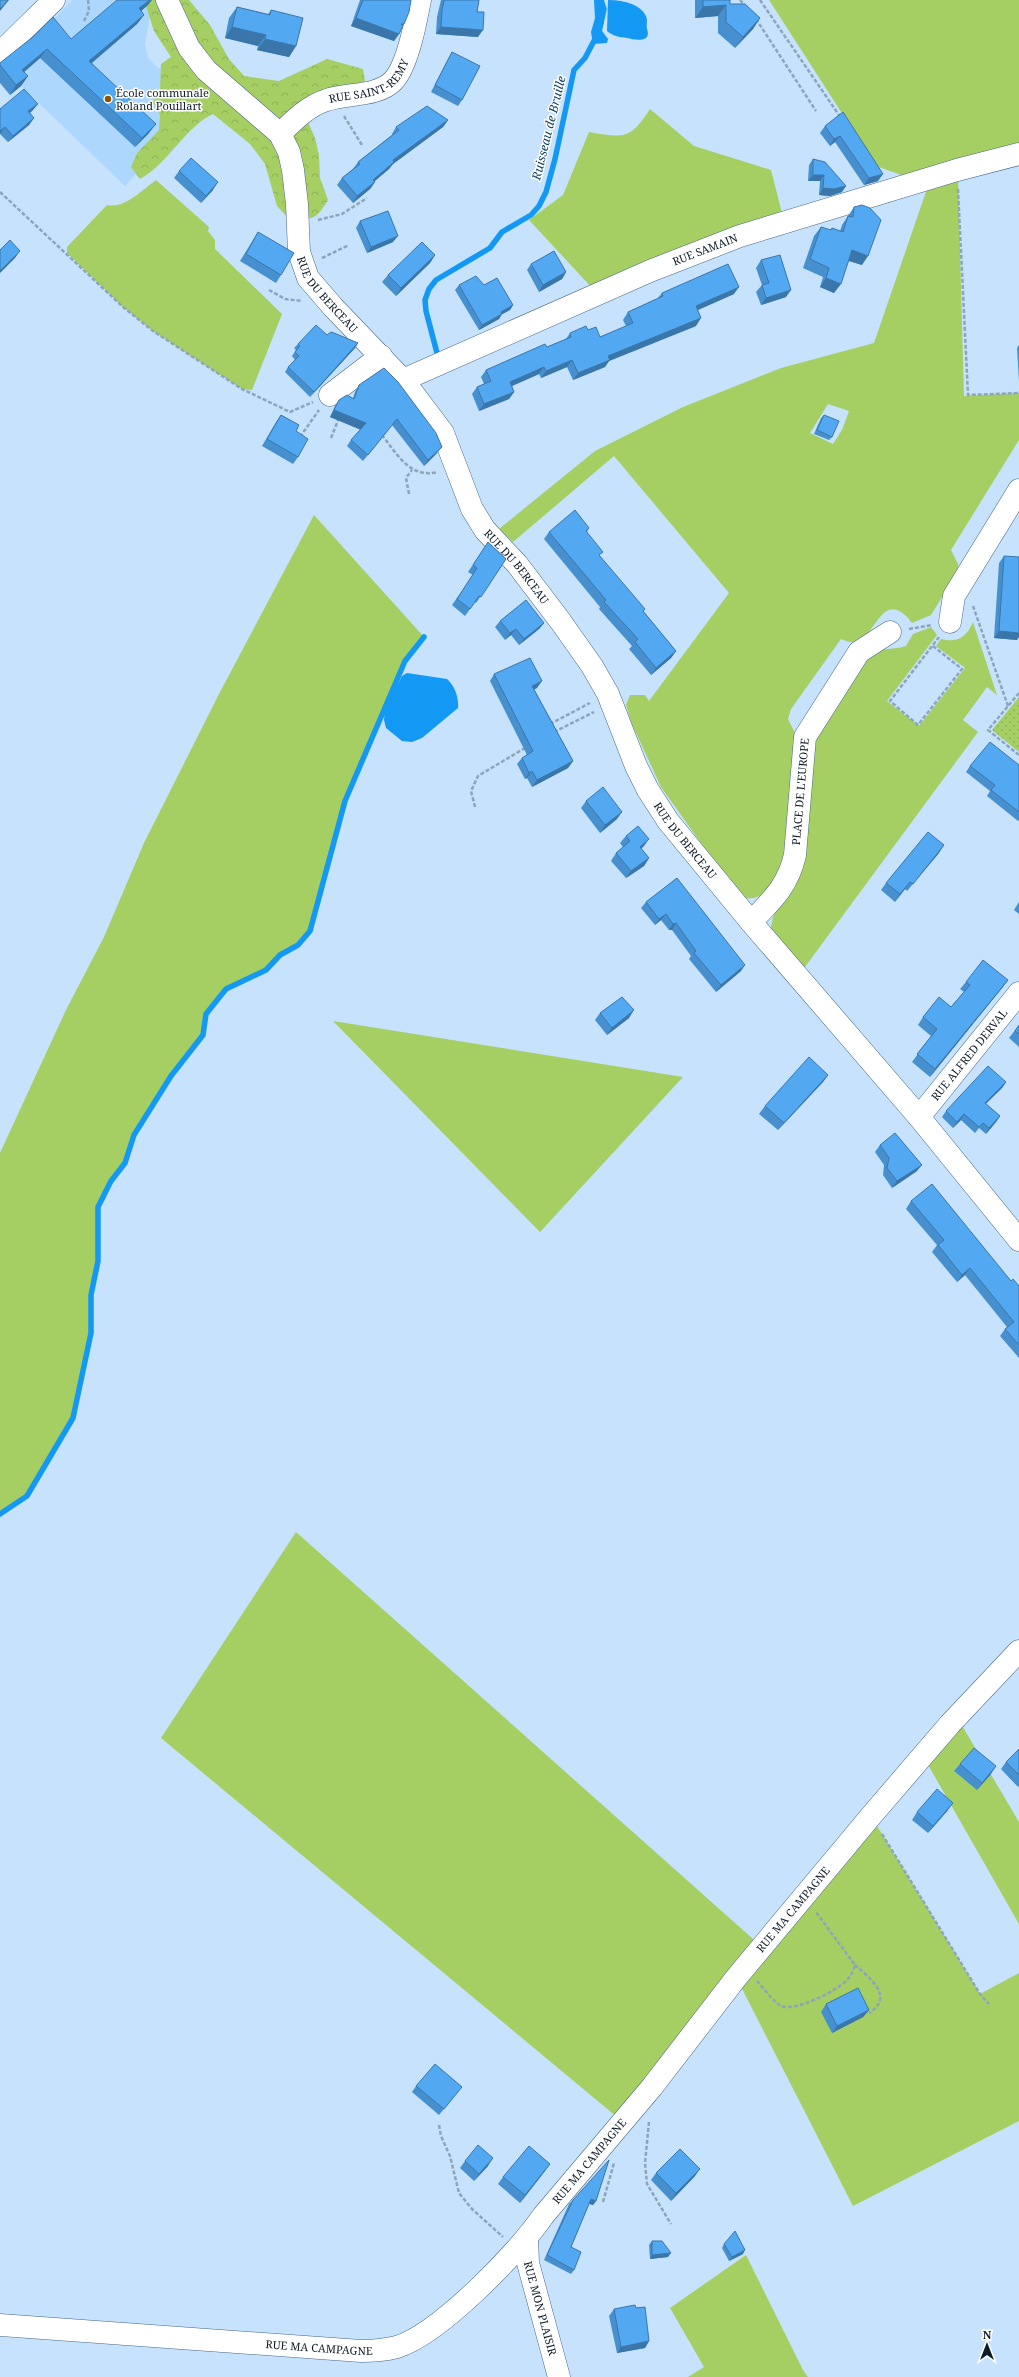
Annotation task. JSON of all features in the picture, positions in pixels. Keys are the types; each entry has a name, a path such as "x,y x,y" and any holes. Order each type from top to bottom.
{"street":[{"path":"0,53 54,0"},
{"name":"RUE DU BERCEAU","path":"167,0 189,48 206,70 280,134 289,152 296,188 299,252 305,271 320,292 403,380 443,433 472,509 485,530 516,564 561,622 592,666 610,698 636,766 648,790 668,821 751,922 920,1117 1019,1240"},
{"name":"RUE SAINT-REMY","path":"280,134 324,100 339,96 376,91 393,81 399,73 409,46 420,0"},
{"name":"RUE SAMAIN","path":"403,380 424,369 650,271 740,236 957,170 1019,154"},
{"path":"330,396 381,356"},
{"path":"950,622 954,596 1019,490"},
{"name":"PLACE DE L'EUROPE","path":"751,922 784,887 796,856 805,738 859,652 890,632"},
{"name":"RUE ALFRED DERVAL","path":"920,1117 1019,994"},
{"name":"RUE MA CAMPAGNE","path":"0,2325 336,2350 375,2351 404,2344 439,2324 522,2244 543,2216 652,2087 747,1966 871,1816 950,1724 1019,1651"},
{"name":"RUE MON PLAISIR","path":"522,2244 559,2377"}],"path":[{"path":"84,21 89,11 88,0"},
{"path":"740,0 749,11"},
{"path":"760,0 846,125"},
{"path":"753,16 816,111"},
{"path":"339,96 340,110 362,145"},
{"path":"957,170 968,395 1019,393"},
{"path":"0,192 123,306 153,331 236,385 290,412 330,396"},
{"path":"314,217 322,220 342,214 367,198"},
{"path":"299,252 313,260 349,246"},
{"path":"270,290 285,300 295,302 309,299 320,292"},
{"path":"299,439 330,396"},
{"path":"378,431 412,470 425,473 457,469"},
{"path":"409,494 406,478 412,470"},
{"path":"964,579 1008,706"},
{"path":"890,632 950,622"},
{"path":"933,646 962,669 918,725 890,701 950,622"},
{"path":"1019,693 988,730 1019,755"},
{"path":"545,727 610,698"},
{"path":"547,736 610,698"},
{"path":"475,807 471,792 478,776 527,746"},
{"path":"871,1816 980,1994 989,2004"},
{"path":"804,1896 855,1965 873,1980 879,1990 880,2001 876,2008 869,2013"},
{"path":"747,1966 757,1980 780,2005 788,2007 813,2001 845,1982 853,1973 855,1965"},
{"path":"650,2117 645,2163 647,2184 671,2224"},
{"path":"439,2125 441,2136 450,2156 459,2193 472,2209 522,2244"}],"shaded area":[{"name":"École communale Roland Pouillart","path":"72,0 144,0 151,8 145,45 148,58 158,68 170,72 188,117 125,186 15,80 52,21"}],"green space":[{"path":"144,0 189,0 210,25 229,59 244,76 279,81 327,59 363,69 365,81 308,122 315,138 319,155 320,178 328,200 316,216 307,219 287,217 277,206 265,164 250,144 213,114 194,127 160,164 140,179 131,167 137,153 159,130 160,115 153,102 160,90 161,64 171,57 154,31"},
{"path":"769,0 1019,0 1019,147 907,177 876,166"},
{"path":"650,109 694,146 771,170 783,217 594,290 529,220 563,195 589,132 618,136 625,134 637,127"},
{"path":"958,175 964,396 1019,393 1019,440 951,550 958,564 959,570 931,615 912,623 902,613 894,609 887,611 881,616 865,637 859,641 852,642 841,639 791,709 788,719 798,739 782,874 767,893 754,898 741,899 661,787 632,724 626,705 630,695 645,695 649,701 729,593 614,456 513,542 499,529 595,451 683,407 781,368 874,343 929,183","holes":["828,404 849,411 842,430 833,444 810,433"]},
{"path":"156,180 209,227 208,231 215,240 215,249 282,314 252,390 242,389 153,331 123,307 67,253 67,247 107,205 120,204 133,198"},
{"path":"314,515 424,637 405,661 345,801 310,931 298,945 280,955 266,970 226,989 206,1014 203,1035 171,1076 134,1135 125,1163 111,1181 98,1207 98,1261 91,1295 91,1333 73,1418 27,1496 0,1514 0,1153 66,1010 104,937 144,843 219,694"},
{"path":"973,622 997,695 987,687 963,720 978,732 802,971 770,932 773,917 785,895 811,747 871,652 906,646 913,634 931,627 937,635 887,701 919,726 965,668 936,646 941,639 956,640 960,638 967,632"},
{"path":"1019,697 1019,752 992,730"},
{"path":"333,1021 683,1077 540,1232"},
{"path":"296,1532 762,1947 871,1816 980,1994 1019,1973 1019,2121 853,2206 737,1979 623,2122 161,1738"},
{"path":"956,1718 1019,1822 1019,1924 923,1756"},
{"path":"746,2255 803,2370 808,2377 688,2377 704,2367 670,2308"}],"water":[{"path":"594,0 601,0 604,22 602,31 608,39 607,43 593,44 591,32 595,18"},
{"path":"608,0 635,5 643,12 647,19 648,33 645,39 642,40 616,36 607,31"},
{"path":"407,673 447,679 454,689 458,704 458,708 422,738 412,742 402,741 386,728 384,720 385,709 402,676"}],"building":[{"path":"0,0 8,0 0,9"},
{"path":"117,0 150,0 139,8 144,15 89,61 156,124 142,138 47,49 22,70 28,76 16,85 0,65 0,63 34,36 53,17 71,39"},
{"path":"363,0 411,0 409,12 404,24 401,24 403,25 399,34 356,18"},
{"path":"444,0 479,0 477,12 484,12 483,30 441,27"},
{"path":"703,0 730,0 730,4 745,4 760,18 743,37 726,22 726,5 703,7"},
{"path":"237,7 270,15 271,10 303,18 296,46 265,39 266,35 232,27"},
{"path":"452,52 480,66 462,100 435,85"},
{"path":"24,89 38,104 28,111 34,118 13,136 5,127 0,131 0,109"},
{"path":"427,106 448,120 393,160 394,162 373,180 375,182 357,196 342,178 360,164 358,162 399,130 396,127"},
{"path":"843,112 883,174 869,178 840,136 834,139 825,126"},
{"path":"191,158 218,182 206,196 179,171"},
{"path":"813,159 825,162 846,186 834,189 823,188 824,175 813,175"},
{"path":"862,205 870,208 881,220 868,256 852,250 841,284 826,278 829,268 810,259 821,227 831,230 832,228 843,232 848,216 853,217 854,207"},
{"path":"388,211 398,236 371,247 360,221"},
{"path":"258,232 294,253 281,275 246,254"},
{"path":"10,240 20,251 0,271 0,250"},
{"path":"422,242 435,255 401,288 388,275"},
{"path":"554,251 566,272 543,285 531,264"},
{"path":"780,255 791,290 766,298 762,285 769,283 761,260"},
{"path":"728,264 739,287 696,306 701,318 608,356 610,360 578,373 572,360 546,371 544,367 510,382 514,392 484,404 477,387 491,381 486,370 545,344 547,347 571,337 570,333 586,326 588,330 596,327 600,337 633,323 628,312 663,296 662,293"},
{"path":"476,276 484,285 497,278 513,305 501,312 502,314 482,325 459,285"},
{"path":"316,325 327,335 331,332 358,343 314,392 288,367 299,356 295,352 300,346 298,344"},
{"path":"384,368 398,382 436,433 442,447 428,460 397,419 368,455 351,440 366,423 334,410 339,400 347,395 354,399 359,385"},
{"path":"281,415 299,425 296,431 308,439 298,457 267,439"},
{"path":"824,415 839,421 832,437 817,430"},
{"path":"575,510 589,528 586,531 603,552 599,555 645,609 643,611 676,651 656,668 635,642 638,639 604,602 606,600 549,532"},
{"path":"488,542 506,559 481,597 479,596 470,609 457,599 477,568 473,565"},
{"path":"1004,556 1019,557 1019,633 999,631"},
{"path":"526,600 544,623 524,639 516,629 510,633 500,621"},
{"path":"530,658 542,681 532,686 573,761 537,780 532,771 529,773 522,758 533,751 494,674"},
{"path":"990,742 1019,765 1019,812 991,790 995,785 970,766"},
{"path":"603,787 622,812 605,825 586,801"},
{"path":"638,826 649,839 640,847 649,858 631,871 616,853 630,841 626,836"},
{"path":"928,832 944,845 913,884 910,882 900,894 886,883"},
{"path":"677,878 745,965 721,985 694,953 696,951 676,923 673,924 666,914 659,919 646,902"},
{"path":"983,960 1008,980 935,1069 917,1054 937,1029 923,1017 939,997 951,1007 970,985 966,982"},
{"path":"622,997 634,1010 612,1028 600,1013"},
{"path":"1019,1025 1019,1034 1015,1031"},
{"path":"809,1057 828,1075 784,1123 765,1106"},
{"path":"988,1066 1006,1082 985,1103 1000,1116 989,1128 983,1123 979,1127 964,1114 957,1122 946,1111"},
{"path":"895,1133 922,1165 897,1181 887,1168 889,1158 880,1145"},
{"path":"932,1184 1011,1281 1013,1279 1019,1286 1019,1345 1005,1329 1014,1322 970,1268 962,1275 938,1245 944,1240 911,1201"},
{"path":"974,1748 996,1766 982,1783 960,1764"},
{"path":"1019,1749 1019,1775 1006,1762"},
{"path":"937,1789 953,1803 933,1826 917,1812"},
{"path":"858,1988 869,2010 837,2026 826,2004"},
{"path":"435,2064 462,2087 444,2109 416,2086"},
{"path":"478,2145 493,2158 479,2174 465,2161"},
{"path":"529,2146 550,2164 525,2195 503,2177"},
{"path":"680,2149 700,2169 676,2193 656,2173"},
{"path":"609,2160 596,2201 591,2199 571,2247 581,2252 574,2270 547,2255 573,2200"},
{"path":"735,2231 745,2250 732,2257 724,2244"},
{"path":"652,2241 662,2241 671,2253 652,2255"},
{"path":"635,2305 636,2308 645,2307 649,2341 621,2347 614,2309"}],"waterway":[{"name":"Ruisseau de Bruille","path":"601,0 604,9 601,23"},
{"name":"Ruisseau de Bruille","path":"437,353 426,311 425,300 429,289 436,280 490,248 502,232 531,215 539,206 546,192 555,159 574,70 585,58 596,37"},
{"path":"0,1514 27,1496 73,1418 91,1333 91,1295 98,1261 98,1207 111,1181 125,1163 134,1135 171,1076 203,1035 206,1014 226,989 266,970 280,955 298,945 310,931 345,801 405,661 424,637"}],"place":[{"name":"École communale Roland Pouillart","path":"108,99"}]}
